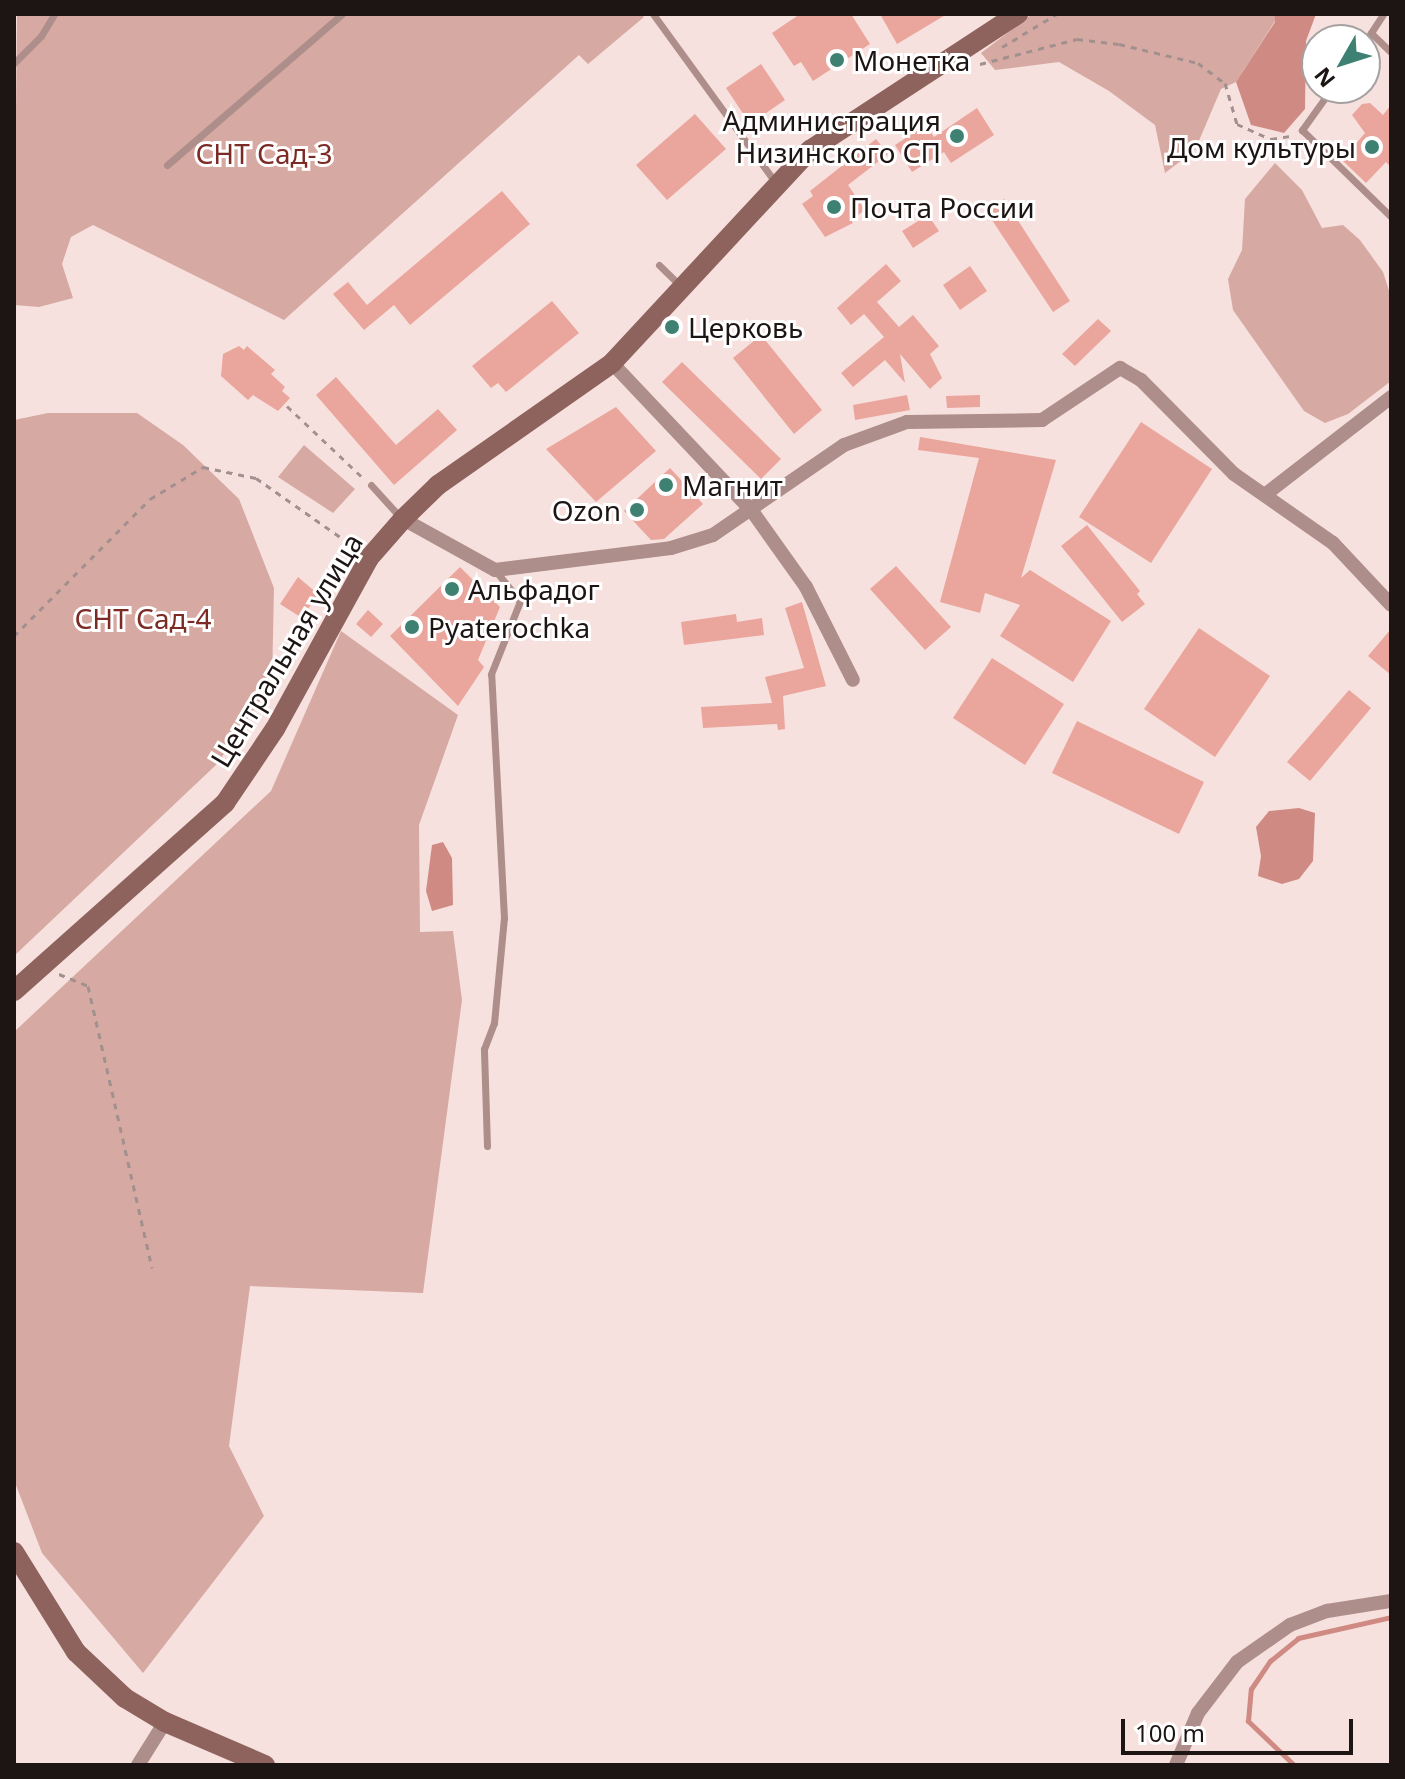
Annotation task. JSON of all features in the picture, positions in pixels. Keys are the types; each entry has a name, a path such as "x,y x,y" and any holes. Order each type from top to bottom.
{"street":[{"name":"Центральная улица","path":"14,991 225,803 275,729 369,558 403,519 438,485 612,363 684,290 810,150 1018,14"},
{"path":"612,363 754,513 806,587 853,680"},
{"path":"403,519 495,570 671,548 713,535 754,513 844,445 907,422 1042,420 1120,368 1141,380 1234,474 1333,543 1391,605"},
{"path":"1266,494 1391,397"},
{"path":"14,1552 76,1652 125,1698 165,1722 265,1765"},
{"path":"1176,1765 1198,1713 1237,1662 1290,1625 1327,1611 1391,1601"},
{"path":"138,1765 165,1722"}],"lane":[{"path":"14,63 41,36 54,14"},
{"path":"167,165 342,14"},
{"path":"653,14 778,185"},
{"path":"1321,104 1302,130 1391,217"},
{"path":"659,265 684,290"},
{"path":"369,484 403,519"},
{"path":"487,1146 484,1049 494,1023 504,918 491,674 520,601 495,570"}],"path":[{"path":"996,50 1057,14"},
{"path":"986,55 978,62 1055,42 1119,44 1198,63 1215,72 1225,83 1237,124 1255,133 1271,139 1302,130"},
{"path":"287,406 369,484"},
{"path":"14,636 150,499 203,467 256,478 369,558"},
{"path":"41,966 88,986 152,1268"}],"green space":[{"name":"СНТ Сад-3","path":"17,14 641,14 644,17 588,64 579,55 284,320 93,225 71,237 62,264 73,298 39,307 14,305"},
{"path":"1032,14 1274,14 1275,21 1236,82 1221,89 1195,150 1165,173 1155,125 1109,91 1059,62 995,70 981,53"},
{"path":"1275,163 1302,190 1322,228 1343,225 1360,240 1383,272 1391,297 1391,381 1348,414 1325,423 1304,411 1233,310 1228,279 1242,250 1245,199"},
{"name":"СНТ Сад-4","path":"48,413 137,413 183,445 239,499 274,588 272,683 217,764 14,956 14,420"},
{"path":"304,445 355,489 333,513 278,477"},
{"path":"341,631 458,715 419,825 420,932 453,931 462,1000 423,1293 250,1286 229,1446 264,1516 143,1673 42,1553 14,1480 14,1032 271,791"}],"shaded area":[{"path":"1274,14 1316,14 1312,24 1301,24 1301,104 1305,104 1305,109 1284,133 1251,125 1236,82 1275,22"},
{"path":"1299,808 1315,813 1313,861 1299,879 1282,884 1258,876 1261,856 1256,827 1269,811"},
{"path":"443,842 452,858 453,905 432,911 426,891 432,845"}],"building":[{"path":"800,14 851,14 870,44 813,81 801,62 794,66 772,33"},
{"path":"880,14 947,14 897,44"},
{"path":"761,64 785,100 750,124 726,88"},
{"name":"Дом культуры","path":"1362,104 1371,104 1383,115 1391,105 1391,167 1386,162 1366,183 1342,160 1365,133 1352,115"},
{"path":"977,108 994,135 951,163 944,152 912,172 895,145 926,125 934,137"},
{"path":"695,114 726,149 667,200 636,165"},
{"name":"Почта России","path":"876,139 888,154 848,185 865,210 851,220 853,223 825,237 802,204 813,196 810,191"},
{"path":"502,191 530,224 410,325 394,305 364,330 333,294 348,282 367,305"},
{"path":"1004,199 1070,301 1053,312 986,211"},
{"path":"928,215 939,231 913,248 902,231"},
{"path":"886,264 901,281 877,302 899,327 913,315 939,346 930,354 942,378 930,389 900,354 905,383 885,360 853,387 841,373 884,337 864,314 851,325 837,308"},
{"path":"970,266 987,291 960,310 943,285"},
{"path":"552,301 579,333 506,392 498,383 491,388 472,366"},
{"path":"1098,319 1111,331 1075,366 1062,354"},
{"path":"761,335 822,410 794,434 733,358"},
{"path":"239,346 244,350 247,346 275,370 271,374 285,387 282,391 290,398 278,411 253,395 248,400 221,376 223,354"},
{"path":"682,362 781,459 761,479 662,382"},
{"path":"336,377 396,445 438,409 457,430 394,485 316,395"},
{"path":"907,395 910,410 855,420 853,405"},
{"path":"980,395 980,407 947,408 946,396"},
{"path":"616,407 656,451 596,502 546,449"},
{"path":"1141,422 1212,469 1151,563 1079,517"},
{"path":"920,437 1056,460 1021,578 1030,570 1111,621 1073,682 1000,636 1020,605 985,593 980,613 940,602 979,458 918,450"},
{"path":"670,468 703,504 664,539 651,540 624,511"},
{"path":"1087,525 1140,591 1137,594 1145,604 1122,622 1061,546"},
{"path":"896,566 951,627 925,650 870,589"},
{"path":"460,567 500,607 478,660 484,667 458,706 390,636"},
{"path":"298,577 318,594 302,618 280,604"},
{"path":"802,602 826,686 783,696 785,729 778,730 777,724 703,728 701,707 772,703 765,677 804,668 785,608"},
{"path":"368,610 383,624 371,637 356,624"},
{"path":"736,614 737,622 762,618 764,635 684,645 681,622"},
{"path":"1199,628 1270,676 1215,757 1144,709"},
{"path":"1391,629 1391,675 1368,656"},
{"path":"992,658 1064,704 1025,765 953,718"},
{"path":"1349,690 1371,708 1310,781 1287,762"},
{"path":"1077,721 1204,782 1179,834 1052,773"}],"waterway":[{"path":"1294,1765 1248,1721 1251,1689 1270,1661 1298,1638 1391,1617"}],"place":[{"name":"Монетка","path":"837,60"},
{"name":"Администрация Низинского СП","path":"957,136"},
{"name":"Дом культуры","path":"1372,147"},
{"name":"Почта России","path":"834,207"},
{"name":"Церковь","path":"672,327"},
{"name":"Магнит","path":"666,485"},
{"name":"Ozon","path":"637,510"},
{"name":"Альфадог","path":"452,589"},
{"name":"Pyaterochka","path":"412,627"}]}
